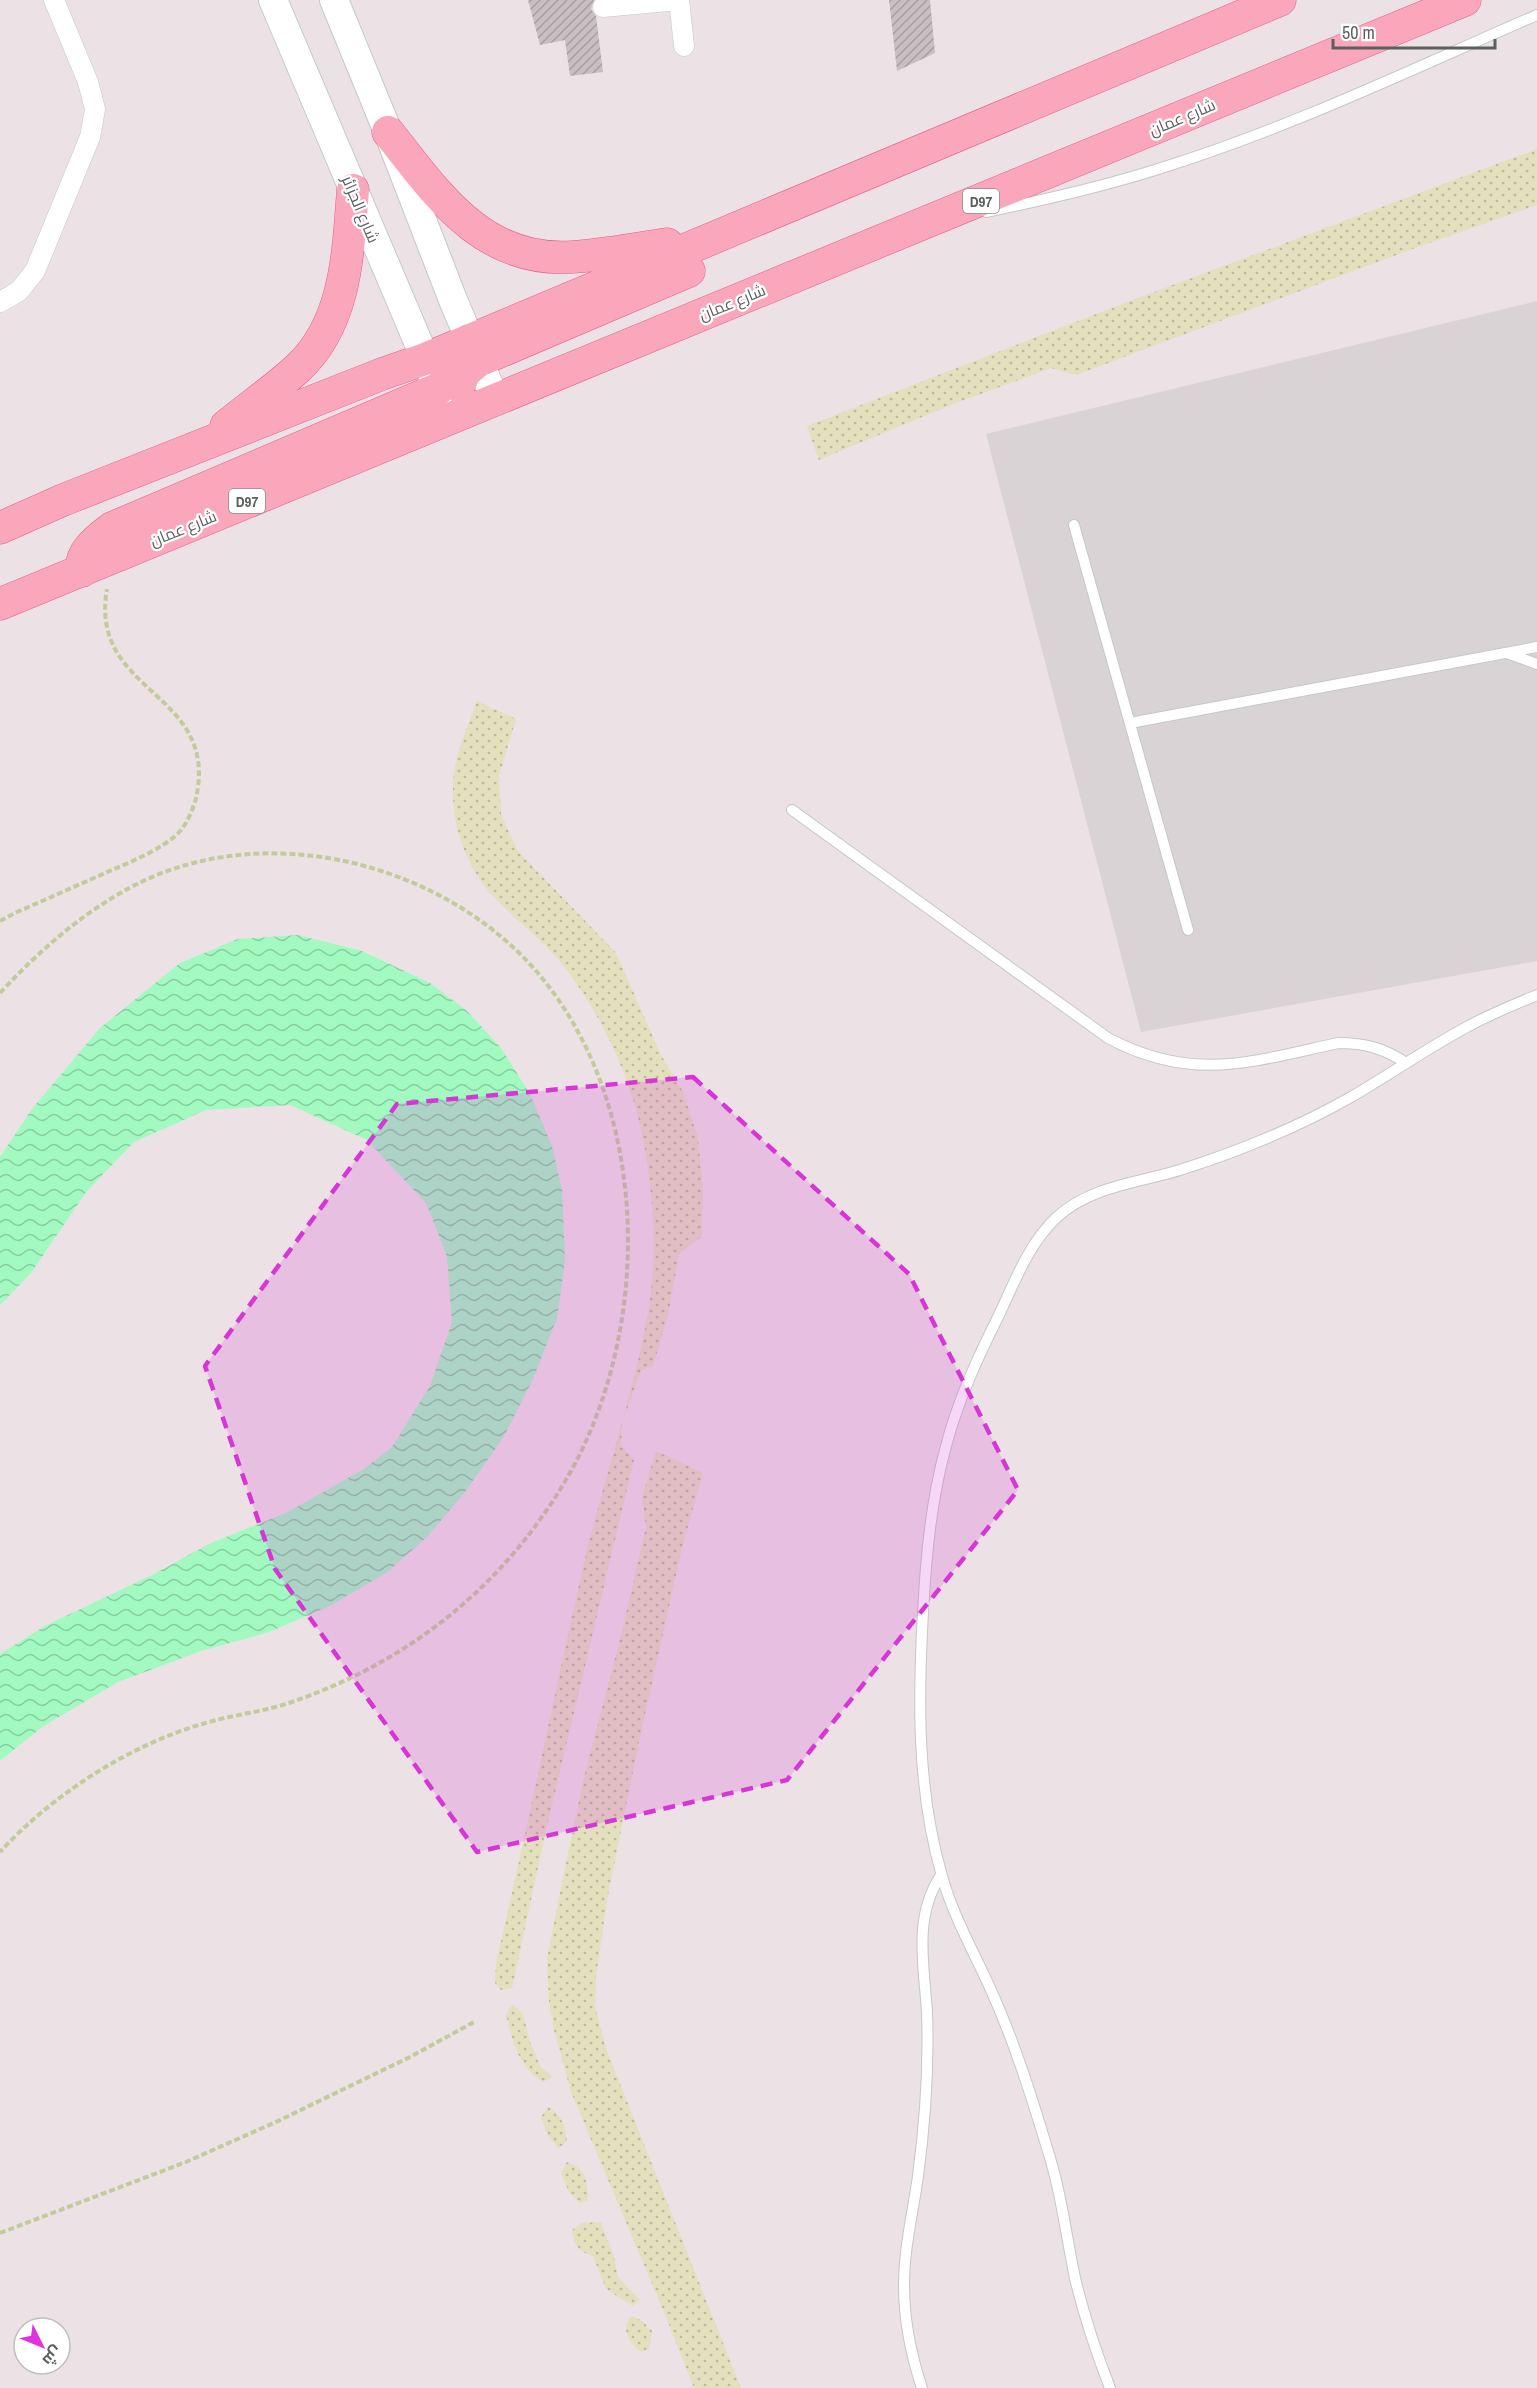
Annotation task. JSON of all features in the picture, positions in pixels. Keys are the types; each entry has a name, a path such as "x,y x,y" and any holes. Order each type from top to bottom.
{"main road":[{"name":"شارع الجزائر","path":"273,0 438,390 458,415"},
{"path":"334,0 495,399"},
{"path":"96,576 81,565 84,556 112,528 438,390 474,351 710,238 1280,0"},
{"name":"شارع عمان","path":"0,604 96,576 131,549 933,221 1465,0"},
{"path":"388,132 438,196 457,215 474,229 506,246 549,256 571,257 710,238"},
{"path":"201,446 298,368 326,329 343,284 353,190"},
{"path":"0,528 63,500 382,374 425,359 474,351 763,239 782,227 811,196"},
{"path":"458,415 459,387 474,351"}],"street":[{"path":"0,302 19,291 35,271 93,123 93,95 54,0"},
{"path":"603,7 679,0 684,46"}],"lane":[{"path":"933,221 1081,191 1182,161 1292,121 1537,15"},
{"path":"1074,525 1188,930"},
{"path":"1130,723 1537,647"},
{"path":"1506,652 1537,664"},
{"path":"792,810 1108,1038 1132,1050 1181,1064 1227,1066 1338,1043 1353,1043 1381,1049 1406,1063"},
{"path":"1110,2388 1086,2319 1050,2156 1009,2032 952,1908 941,1875 927,1804 919,1720 919,1676 927,1545 934,1495 946,1446 961,1399 980,1353 1033,1246 1058,1216 1076,1203 1096,1193 1216,1158 1261,1140 1348,1098 1465,1028 1537,994"},
{"path":"922,2388 910,2343 904,2284 926,2096 927,2016 923,1920 932,1890 941,1875"}],"path":[{"path":"0,921 135,860 176,836 195,802 200,767 195,744 181,720 118,657 106,624 96,576"},
{"path":"0,993 53,941 81,919 141,882 170,871 226,858 280,854 340,860 372,867 404,878 435,891 508,943 541,976 570,1018 593,1065 612,1117 624,1179 628,1243 622,1314 616,1350 584,1445 569,1475 547,1510 516,1551 470,1599 413,1644 351,1678 288,1703 179,1731 99,1771 42,1811 0,1852"},
{"path":"0,2233 57,2210 93,2199 268,2126 372,2076 474,2022"}],"highlighted area":[{"path":"693,1077 909,1274 1018,1490 787,1780 477,1852 275,1569 205,1366 397,1104"}],"shaded area":[{"path":"1537,149 1537,205 1415,248 1076,375 1051,368 951,405 819,460 807,426 1130,301"},
{"path":"1537,301 1537,961 1141,1032 986,434"},
{"path":"477,701 516,719 499,776 501,814 517,850 616,953 661,1055 683,1092 698,1138 703,1190 702,1236 679,1254 668,1316 653,1366 641,1370 622,1423 621,1445 634,1460 547,1826 512,1988 501,1990 495,1983 496,1963 586,1554 634,1378 647,1319 653,1274 653,1229 647,1160 638,1116 624,1073 605,1031 561,962 502,906 481,881 458,832 454,813 454,776 459,751"},
{"path":"656,1451 703,1473 682,1548 607,1900 596,1977 595,2007 607,2051 741,2388 694,2388 571,2092 549,2003 547,1959 585,1773 621,1636 646,1527 642,1497"},
{"path":"512,2004 523,2014 530,2042 541,2067 552,2077 543,2082 527,2068 518,2053 506,2015"},
{"path":"548,2107 560,2117 565,2130 567,2141 559,2148 549,2138 541,2117"},
{"path":"567,2162 579,2168 585,2176 588,2200 580,2203 570,2194 561,2173"},
{"path":"601,2222 614,2257 618,2277 640,2300 633,2306 606,2289 593,2256 580,2250 574,2240 572,2230 582,2223"},
{"path":"632,2316 642,2321 652,2331 649,2349 641,2352 628,2336 626,2326"}],"water":[{"path":"298,935 362,951 430,983 466,1010 501,1048 530,1094 552,1146 562,1190 565,1260 557,1318 533,1379 503,1438 465,1492 427,1537 386,1573 330,1606 269,1632 201,1651 118,1682 42,1727 0,1761 0,1654 45,1626 152,1575 211,1543 286,1513 364,1469 392,1447 430,1386 452,1322 447,1256 426,1203 367,1140 290,1105 206,1110 134,1142 86,1192 31,1273 0,1305 0,1157 32,1109 100,1028 180,963 238,939"}],"building":[{"path":"528,0 594,0 591,9 596,16 603,72 570,76 565,40 540,45"},
{"path":"889,0 930,0 935,53 897,71"}]}
